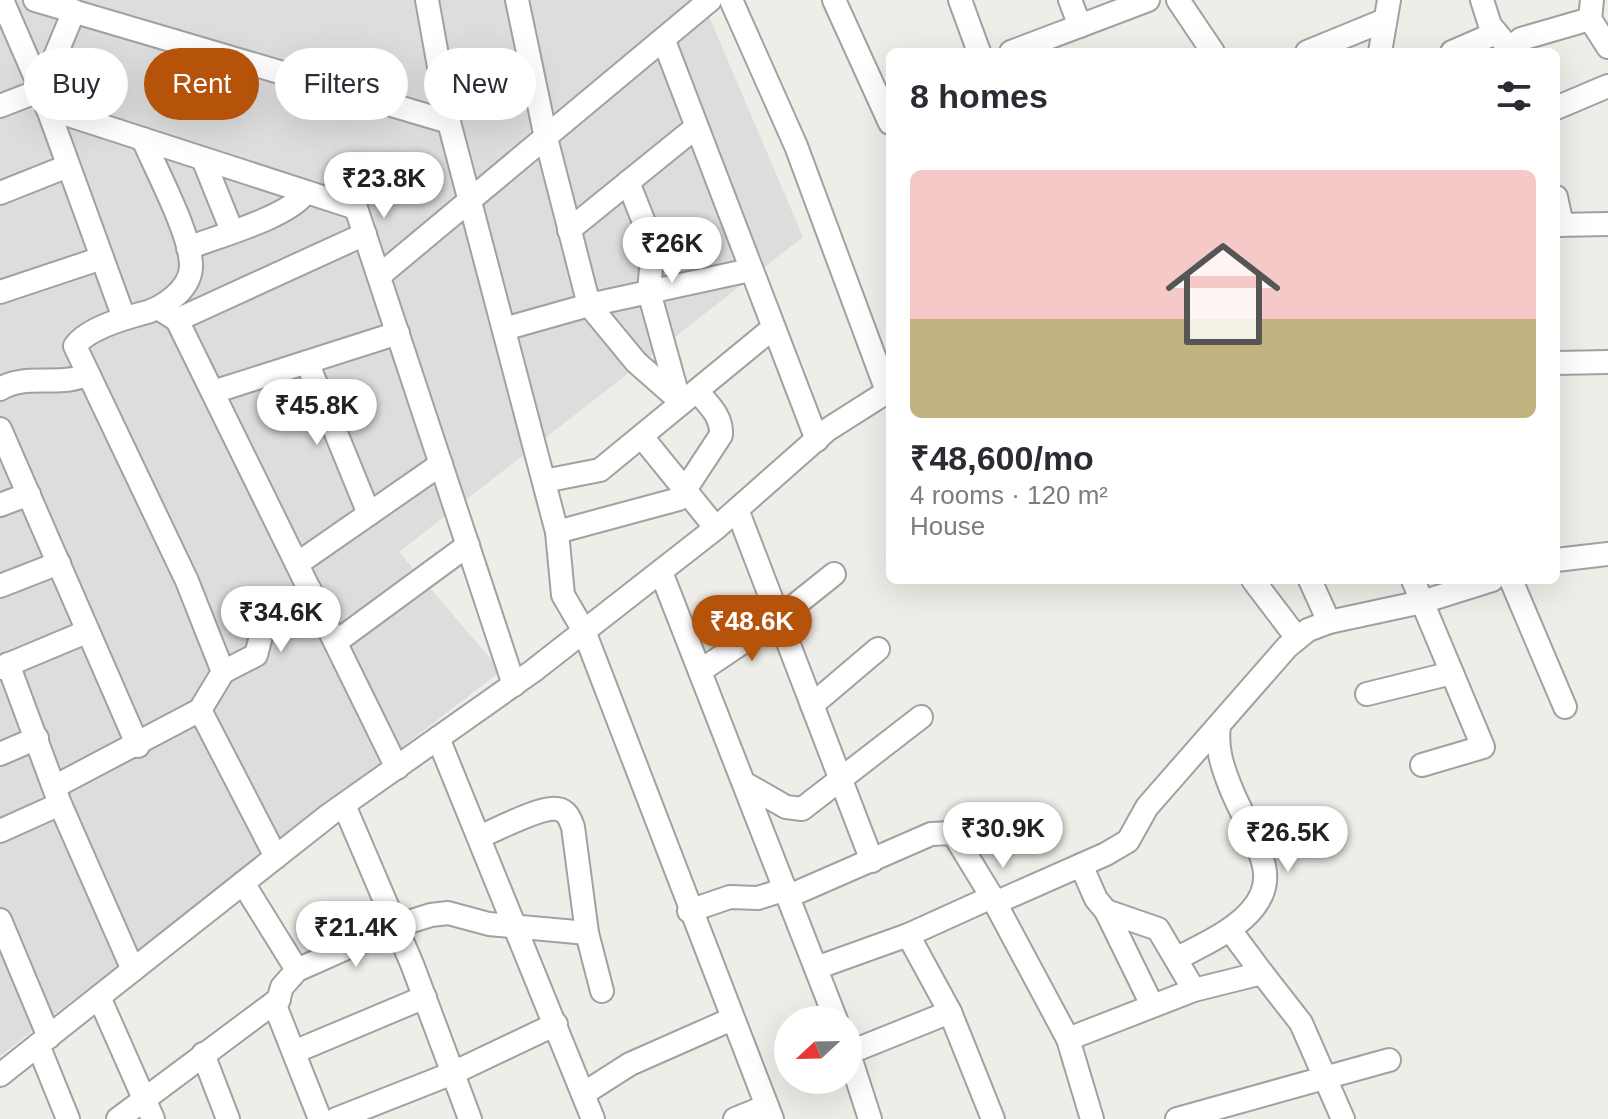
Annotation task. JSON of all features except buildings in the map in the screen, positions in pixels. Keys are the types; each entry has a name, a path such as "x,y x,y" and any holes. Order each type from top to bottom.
{"street":[{"path":"2,0 24,52"},
{"path":"35,0 449,122"},
{"path":"517,0 546,138 589,305 636,362 685,398 715,411 722,424 721,435 687,492 670,504 557,532"},
{"path":"379,276 710,0"},
{"path":"731,0 796,146 886,382"},
{"path":"834,0 886,114"},
{"path":"960,0 978,48"},
{"path":"1070,0 1080,26"},
{"path":"1022,48 1148,0"},
{"path":"1178,0 1210,48"},
{"path":"1482,0 1487,19 1503,44"},
{"path":"424,1 449,122 557,532 563,595 584,631 689,911 770,1112 735,1119"},
{"path":"1315,48 1387,10"},
{"path":"1381,48 1387,10"},
{"path":"1478,48 1521,39 1591,10 1608,47"},
{"path":"61,48 74,11"},
{"path":"664,41 817,440"},
{"path":"1560,106 1608,86"},
{"path":"0,106 24,102"},
{"path":"52,120 124,318"},
{"path":"96,120 143,139 305,193 354,206 514,685"},
{"path":"569,230 695,128"},
{"path":"143,139 188,248 191,269 169,315"},
{"path":"203,159 232,231"},
{"path":"0,193 68,166"},
{"path":"628,182 653,245 649,292 685,398"},
{"path":"188,248 293,203 305,193"},
{"path":"1560,225 1608,224"},
{"path":"223,672 187,581 75,344 124,318 169,315 365,234"},
{"path":"0,292 102,258"},
{"path":"504,329 589,305 750,270"},
{"path":"169,315 213,392 397,768"},
{"path":"544,481 600,470 773,328"},
{"path":"213,392 398,333"},
{"path":"307,362 369,514"},
{"path":"1560,363 1608,362"},
{"path":"0,389 21,380 72,380 88,374"},
{"path":"0,1075 344,805 514,685 661,572 738,512 817,440 886,392"},
{"path":"0,429 138,746"},
{"path":"642,437 716,528"},
{"path":"297,564 441,464"},
{"path":"0,505 29,494"},
{"path":"738,512 872,861"},
{"path":"336,642 468,545"},
{"path":"1560,560 1608,554"},
{"path":"0,586 59,563"},
{"path":"661,572 831,1006"},
{"path":"700,671 779,618 834,574"},
{"path":"1256,584 1297,638"},
{"path":"1312,584 1329,622"},
{"path":"1415,584 1483,747 1422,765"},
{"path":"816,968 908,935 1081,865 1128,841 1147,807 1297,638 1329,622 1422,602 1479,584"},
{"path":"1513,584 1565,707"},
{"path":"0,831 200,710 223,672 256,655 265,621 310,590"},
{"path":"86,632 4,666 133,970"},
{"path":"812,705 878,649"},
{"path":"1367,694 1452,673"},
{"path":"200,710 276,857"},
{"path":"744,783 795,810 808,806 921,717"},
{"path":"1176,959 1230,930 1259,898 1265,877 1264,866 1222,767 1219,726"},
{"path":"0,754 37,738"},
{"path":"438,738 593,1119"},
{"path":"344,805 425,997 470,1119"},
{"path":"479,837 545,810 554,808 566,813 573,827 587,933 602,991"},
{"path":"689,911 730,897 758,898 787,892 947,830 960,842 994,900 1068,1039 1092,1119"},
{"path":"1081,865 1152,1005"},
{"path":"243,883 297,970"},
{"path":"1106,911 1158,929 1194,990"},
{"path":"320,1119 276,1008 282,987 297,970 396,926 448,913 489,924 587,933"},
{"path":"0,920 68,1119"},
{"path":"1230,930 1295,1014 1343,1119"},
{"path":"908,935 950,1012 993,1119"},
{"path":"1068,1039 1194,990 1262,973"},
{"path":"99,997 149,1110"},
{"path":"294,1052 425,997"},
{"path":"118,1119 149,1110 203,1054 279,999"},
{"path":"862,1047 950,1012"},
{"path":"583,1094 630,1064 732,1019"},
{"path":"336,1119 453,1073 556,1024"},
{"path":"203,1054 228,1119"},
{"path":"1177,1119 1389,1060"},
{"path":"862,1094 870,1119"}],"shaded area":[{"path":"0,0 702,0 803,237 399,552 501,671 0,1056"}]}
